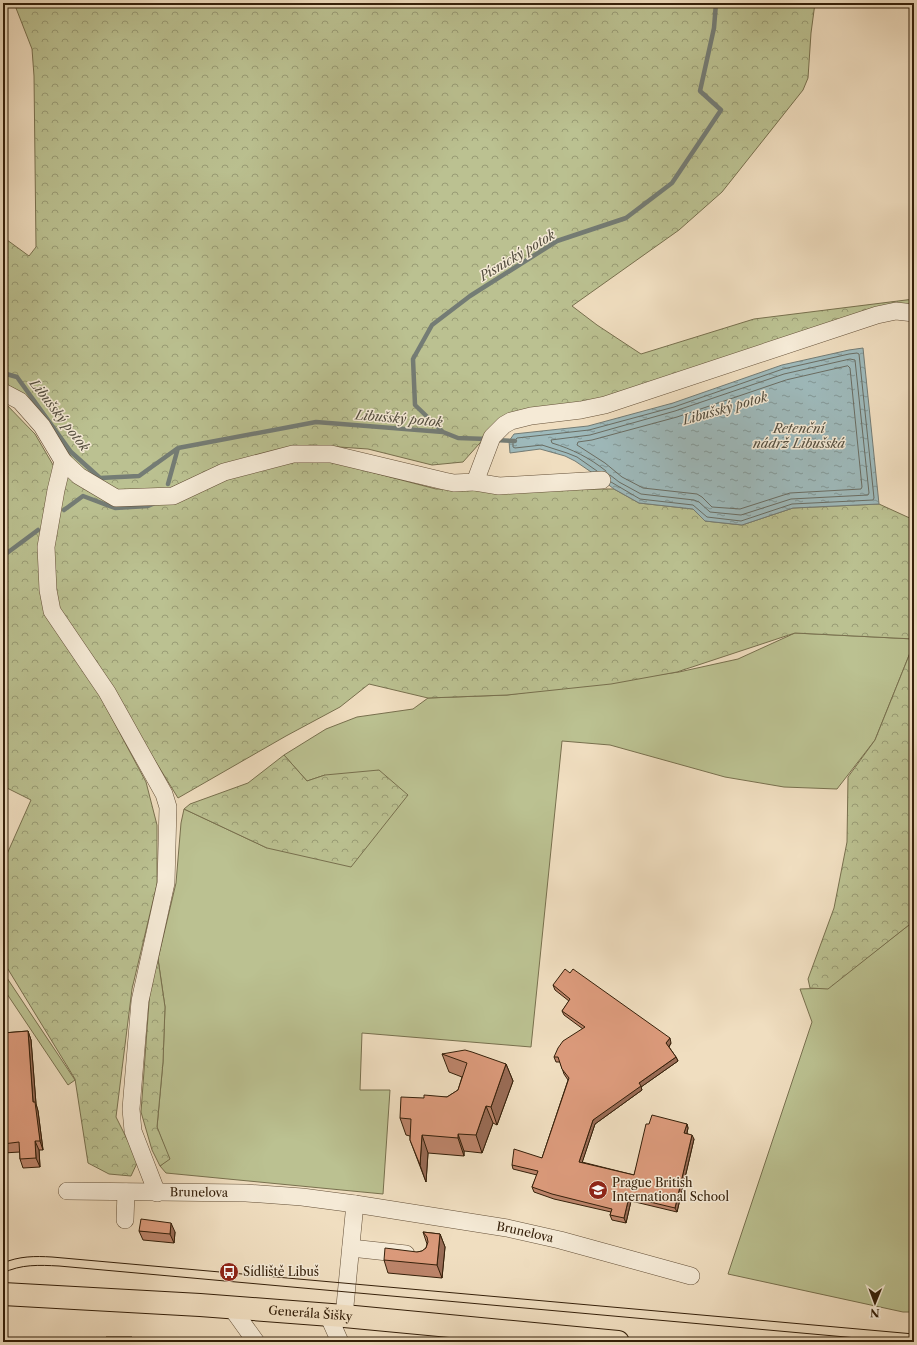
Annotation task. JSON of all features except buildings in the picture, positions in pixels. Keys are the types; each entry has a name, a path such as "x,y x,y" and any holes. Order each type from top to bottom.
{"main road":[{"name":"Generála Šišky","path":"3,1294 170,1302 336,1315 613,1342"}],"street":[{"path":"475,482 492,437 504,426 519,418 581,410 599,406 877,315 896,311 914,313"},
{"path":"3,392 20,401 42,426 63,461 79,476 116,498 172,496 224,472 293,454 331,454 454,483 475,482 499,486 602,480"},
{"path":"63,461 56,490 46,548 48,590 52,611 107,692 164,794 168,807 166,883 140,1001 131,1109 133,1131 157,1193"},
{"name":"Brunelova","path":"67,1191 246,1193 355,1204 507,1228 560,1240 691,1276"},
{"path":"124,1220 126,1192"},
{"path":"340,1342 336,1315 351,1248 355,1204"},
{"path":"351,1248 423,1255"},
{"path":"231,1307 256,1342"}],"green space":[{"path":"14,3 815,3 808,78 803,90 722,192 679,230 572,306 597,325 641,354 754,319 914,299 914,302 591,401 487,435 463,462 432,465 368,449 310,445 223,464 168,489 116,490 80,470 49,423 3,385 3,237 29,256 36,247 34,76 32,49"},
{"path":"3,401 35,434 56,470 49,608 83,664 146,782 157,825 157,884 132,989 116,1117 138,1161 131,1176 109,1174 88,1163 75,1079 3,961 3,863 31,800 3,786"},
{"path":"317,458 436,489 614,489 639,503 693,509 705,521 742,525 793,508 879,504 914,520 914,639 795,633 677,672 611,684 507,695 428,698 369,684 340,707 178,798 111,689 55,608 50,546 64,471 112,502 209,486 253,470"},
{"path":"795,633 914,639 914,643 875,740 837,789 784,787 725,777 610,745 562,741 531,1047 362,1033 360,1090 390,1090 383,1194 166,1173 160,1166 169,1159 157,1127 163,1062 165,1007 158,959 176,883 181,823 184,809 267,848 325,775 307,781 284,755 326,729 357,717 413,709 428,698 507,695 679,672 738,659"},
{"path":"914,643 914,921 828,989 810,988 808,979 834,908 847,842 848,777 875,740"},
{"path":"284,755 307,781 325,775 379,770 408,795 351,867 267,848 184,809 190,804 248,783"},
{"path":"914,921 914,1312 903,1312 728,1274 812,1022 800,989 828,988"},
{"path":"158,959 165,1007 163,1062 157,1127 170,1159 160,1166 152,1150 141,1112 150,989"},
{"path":"3,972 75,1080 68,1085 3,988"}],"water":[{"name":"Retenční nádrž Libušská","path":"863,348 879,504 793,508 742,525 705,521 693,509 639,503 614,489 575,461 565,456 540,449 510,453 509,441 514,434 588,426 673,403 782,365"}],"waterway":[{"name":"Písnický potok","path":"443,432 415,405 413,359 432,325 470,296 557,241 626,218 672,183 721,110 700,91 714,28 716,3"},
{"name":"Libušský potok","path":"3,373 17,377 71,452 100,478 139,476 178,448 316,422 443,432 458,438 487,439"},
{"name":"Libušský potok","path":"495,440 515,441"},
{"path":"168,484 178,448"},
{"path":"64,510 83,496 115,508 148,506 155,503"},
{"path":"3,556 38,530"}],"tram line":[{"path":"3,1263 27,1257 52,1257 914,1334"},
{"path":"3,1273 17,1268 37,1265 59,1266 901,1342"}],"place":[{"name":"Prague British International School","path":"598,1190"},
{"name":"Sídliště Libuš","path":"229,1272"}]}
